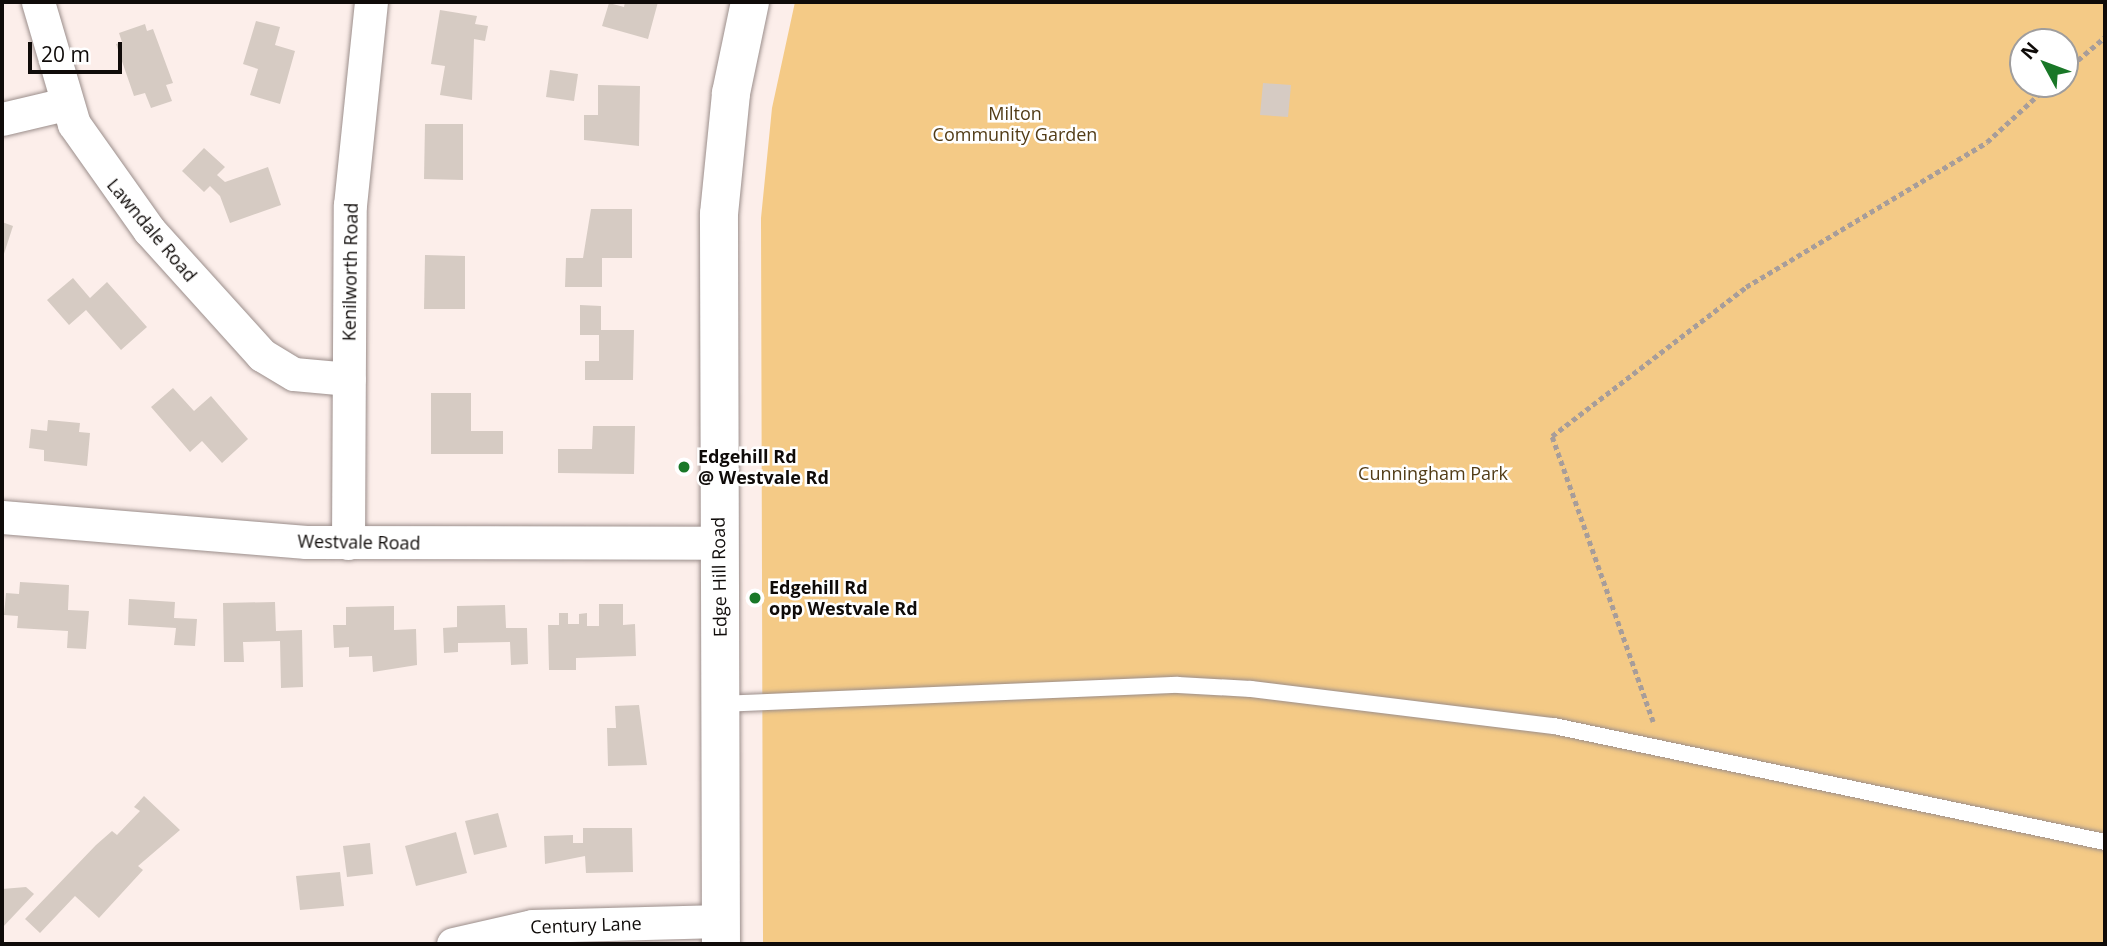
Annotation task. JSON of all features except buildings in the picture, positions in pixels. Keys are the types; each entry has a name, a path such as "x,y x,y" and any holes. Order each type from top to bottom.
{"street":[{"name":"Lawndale Road","path":"38,2 65,104 113,185 248,342 293,374 349,379"},
{"name":"Kenilworth Road","path":"348,543 352,165 370,2"},
{"name":"Edge Hill Road","path":"721,933 718,543 721,182 750,2"},
{"path":"2,119 65,104"},
{"name":"Westvale Road","path":"2,517 348,543 718,543"},
{"name":"Century Lane","path":"453,944 532,926 721,933"}],"lane":[{"path":"720,704 1227,687 1527,722 2105,842"}],"path":[{"path":"2079,59 2105,37"},
{"path":"1658,748 1647,695 1552,436 1746,287 1987,142 2035,98"}],"green space":[{"name":"Cunningham Park","path":"795,2 2105,2 2105,944 763,944 761,218 772,108"}],"place":[{"name":"Edgehill Rd @ Westvale Rd","path":"684,467"},
{"name":"Edgehill Rd opp Westvale Rd","path":"755,598"}],"park label":[{"name":"Milton Community Garden","path":"1015,124"}]}
